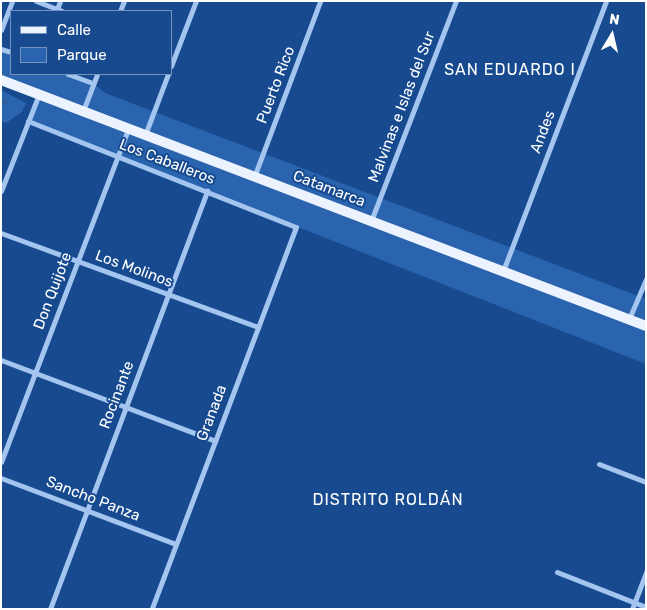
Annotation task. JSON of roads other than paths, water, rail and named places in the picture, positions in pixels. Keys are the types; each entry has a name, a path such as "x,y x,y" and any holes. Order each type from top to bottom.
{"main road":[{"name":"Catamarca","path":"1,80 646,326"}],"street":[{"path":"1,30 12,1"},
{"path":"36,1 59,10 60,1"},
{"path":"172,63 196,1"},
{"name":"Puerto Rico","path":"254,178 320,1"},
{"name":"Malvinas e Islas del Sur","path":"371,221 456,1"},
{"name":"Andes","path":"503,272 606,1"},
{"path":"71,75 93,83"},
{"path":"83,111 97,75"},
{"path":"145,135 168,75"},
{"path":"1,190 39,94"},
{"name":"Los Caballeros","path":"28,121 296,227"},
{"name":"Don Quijote","path":"1,462 128,129"},
{"name":"Rocinante","path":"50,609 207,191"},
{"name":"Granada","path":"152,609 296,227"},
{"name":"Los Molinos","path":"1,233 258,327"},
{"path":"629,319 646,279"},
{"path":"1,360 215,442"},
{"path":"599,464 646,482"},
{"name":"Sancho Panza","path":"1,478 176,544"},
{"path":"557,572 646,607"},
{"path":"632,609 646,572"}],"waterway":[{"path":"1,101 7,103"}],"district":[{"name":"SAN EDUARDO I","path":"510,70"},
{"name":"DISTRITO ROLDÁN","path":"388,500"}]}
